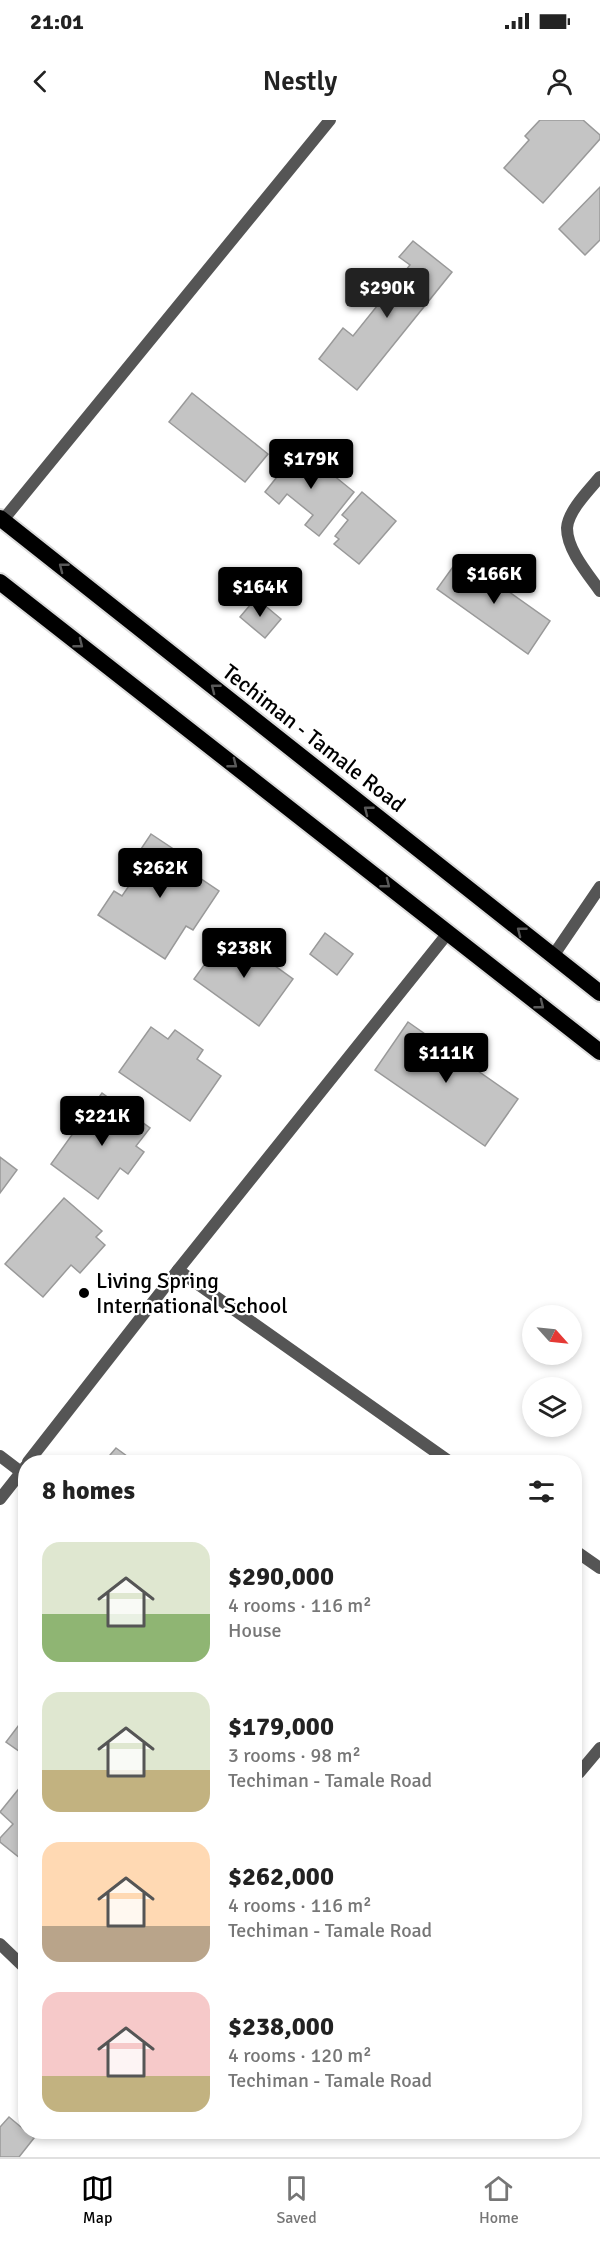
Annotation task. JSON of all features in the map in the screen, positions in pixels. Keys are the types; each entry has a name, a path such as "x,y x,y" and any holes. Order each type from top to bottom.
{"highway":[{"name":"Techiman - Tamale Road","path":"1,519 600,993"},
{"path":"0,582 600,1052"}],"street":[{"path":"1,519 330,120"},
{"path":"600,477 577,504 567,528 575,558 600,591"},
{"path":"553,956 600,887"},
{"path":"34,1455 178,1270 448,933"},
{"path":"178,1270 440,1455"},
{"path":"0,1456 18,1464"},
{"path":"0,1499 18,1476"},
{"path":"582,1556 600,1568"},
{"path":"582,1769 600,1748"},
{"path":"0,1944 18,1961"}],"building":[{"path":"540,120 583,120 600,135 600,139 543,203 504,168 529,140 525,136"},
{"path":"600,187 600,240 585,255 559,229"},
{"path":"413,241 452,272 357,390 319,359 343,328 353,336 410,265 399,257"},
{"path":"192,393 268,454 245,482 169,422"},
{"path":"300,448 354,492 319,536 305,525 313,515 287,494 279,504 265,492"},
{"path":"362,492 396,521 359,564 334,544 339,539 335,536 348,520 342,515"},
{"path":"460,557 550,621 528,654 437,589"},
{"path":"256,598 281,619 265,638 240,617"},
{"path":"151,834 196,864 191,872 219,891 193,930 186,926 165,959 98,915 114,891 122,896 142,867 133,861"},
{"path":"228,932 293,979 259,1026 194,979"},
{"path":"325,933 353,954 337,975 310,954"},
{"path":"408,1022 518,1099 485,1146 375,1070"},
{"path":"151,1027 168,1039 175,1030 203,1050 197,1059 221,1076 190,1121 119,1072"},
{"path":"102,1093 150,1128 136,1146 144,1152 128,1174 120,1168 98,1199 51,1164"},
{"path":"0,1157 17,1170 0,1193"},
{"path":"64,1198 102,1231 96,1237 105,1245 80,1273 71,1265 43,1297 5,1264"},
{"path":"116,1448 126,1455 110,1455"},
{"path":"18,1726 18,1750 6,1742"},
{"path":"18,1790 18,1857 0,1842 0,1838 13,1824 0,1812"},
{"path":"9,2117 18,2125 18,2139 33,2139 19,2157 0,2157 0,2127"}],"place":[{"name":"Living Spring International School","path":"84,1293"}]}
